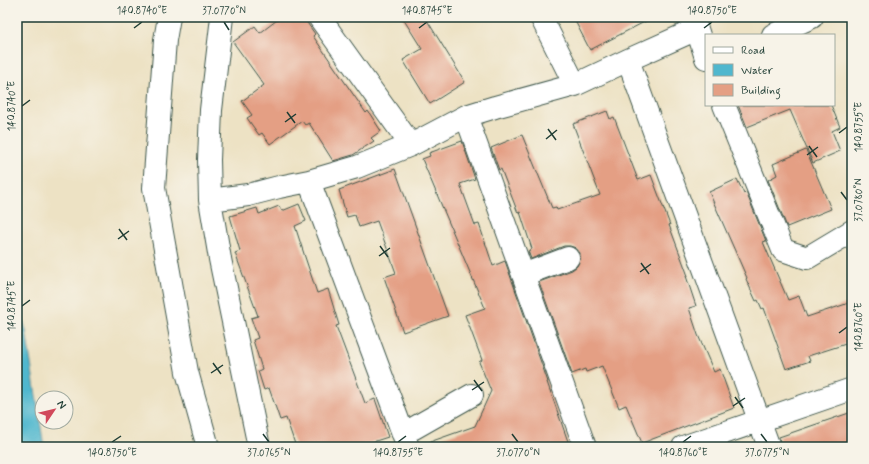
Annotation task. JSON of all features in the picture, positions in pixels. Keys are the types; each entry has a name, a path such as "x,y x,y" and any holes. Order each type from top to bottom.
{"street":[{"path":"170,17 165,40 154,188 187,372 208,447"},
{"path":"222,17 212,110 209,160 210,200 220,259 259,447"},
{"path":"320,17 411,145"},
{"path":"775,34 812,17"},
{"path":"542,19 575,85"},
{"path":"210,200 248,195 279,187 309,182 357,167 411,145 466,116 575,85 628,60 694,23 705,55"},
{"path":"628,60 769,447"},
{"path":"724,106 783,250 807,258 852,231"},
{"path":"466,116 585,447"},
{"path":"309,182 405,439"},
{"path":"523,275 568,258"},
{"path":"683,447 852,389"},
{"path":"405,439 414,428 472,395"}],"water":[{"path":"17,297 26,331 35,390 34,430 41,430 44,447 17,447"}],"building":[{"path":"281,17 303,17 315,34 313,36 366,113 368,111 381,131 371,138 374,141 353,155 333,161 309,123 305,125 302,121 270,144 262,133 259,135 247,118 252,115 242,101 264,85 233,42 255,26 260,33"},
{"path":"402,17 425,17 465,82 430,104 403,60 422,49"},
{"path":"573,17 654,17 590,50"},
{"path":"738,106 831,106 840,127 832,131 840,151 813,163 790,110 747,127"},
{"path":"607,111 610,119 614,117 638,180 651,175 688,276 686,276 696,306 689,308 698,335 714,372 720,369 734,408 642,443 626,405 619,408 602,366 586,372 585,369 572,374 539,282 572,270 577,266 580,260 580,253 576,248 564,246 531,259 528,251 532,249 520,212 518,213 491,148 522,135 552,208 556,207 557,210 600,195 573,124"},
{"path":"462,141 475,179 460,184 475,225 479,224 493,266 505,261 570,447 424,447 424,444 475,426 491,391 479,362 482,360 465,315 485,308 422,159 430,156 429,153"},
{"path":"806,150 831,209 787,227 768,180 777,175 773,164"},
{"path":"395,169 448,316 403,332 384,277 396,273 377,221 359,227 355,215 347,217 339,190"},
{"path":"737,179 744,194 746,192 766,241 763,242 788,300 799,296 807,317 852,302 852,342 808,356 810,361 786,369 764,308 762,309 758,300 756,301 709,192"},
{"path":"299,204 306,221 295,226 317,293 328,289 339,325 336,326 365,403 375,399 388,437 357,447 296,447 286,418 280,420 269,388 264,390 258,371 262,369 253,340 258,338 251,318 258,316 235,253 240,251 230,216 257,208 259,214 279,206 282,211"},
{"path":"852,412 852,447 781,447 779,437"}]}
